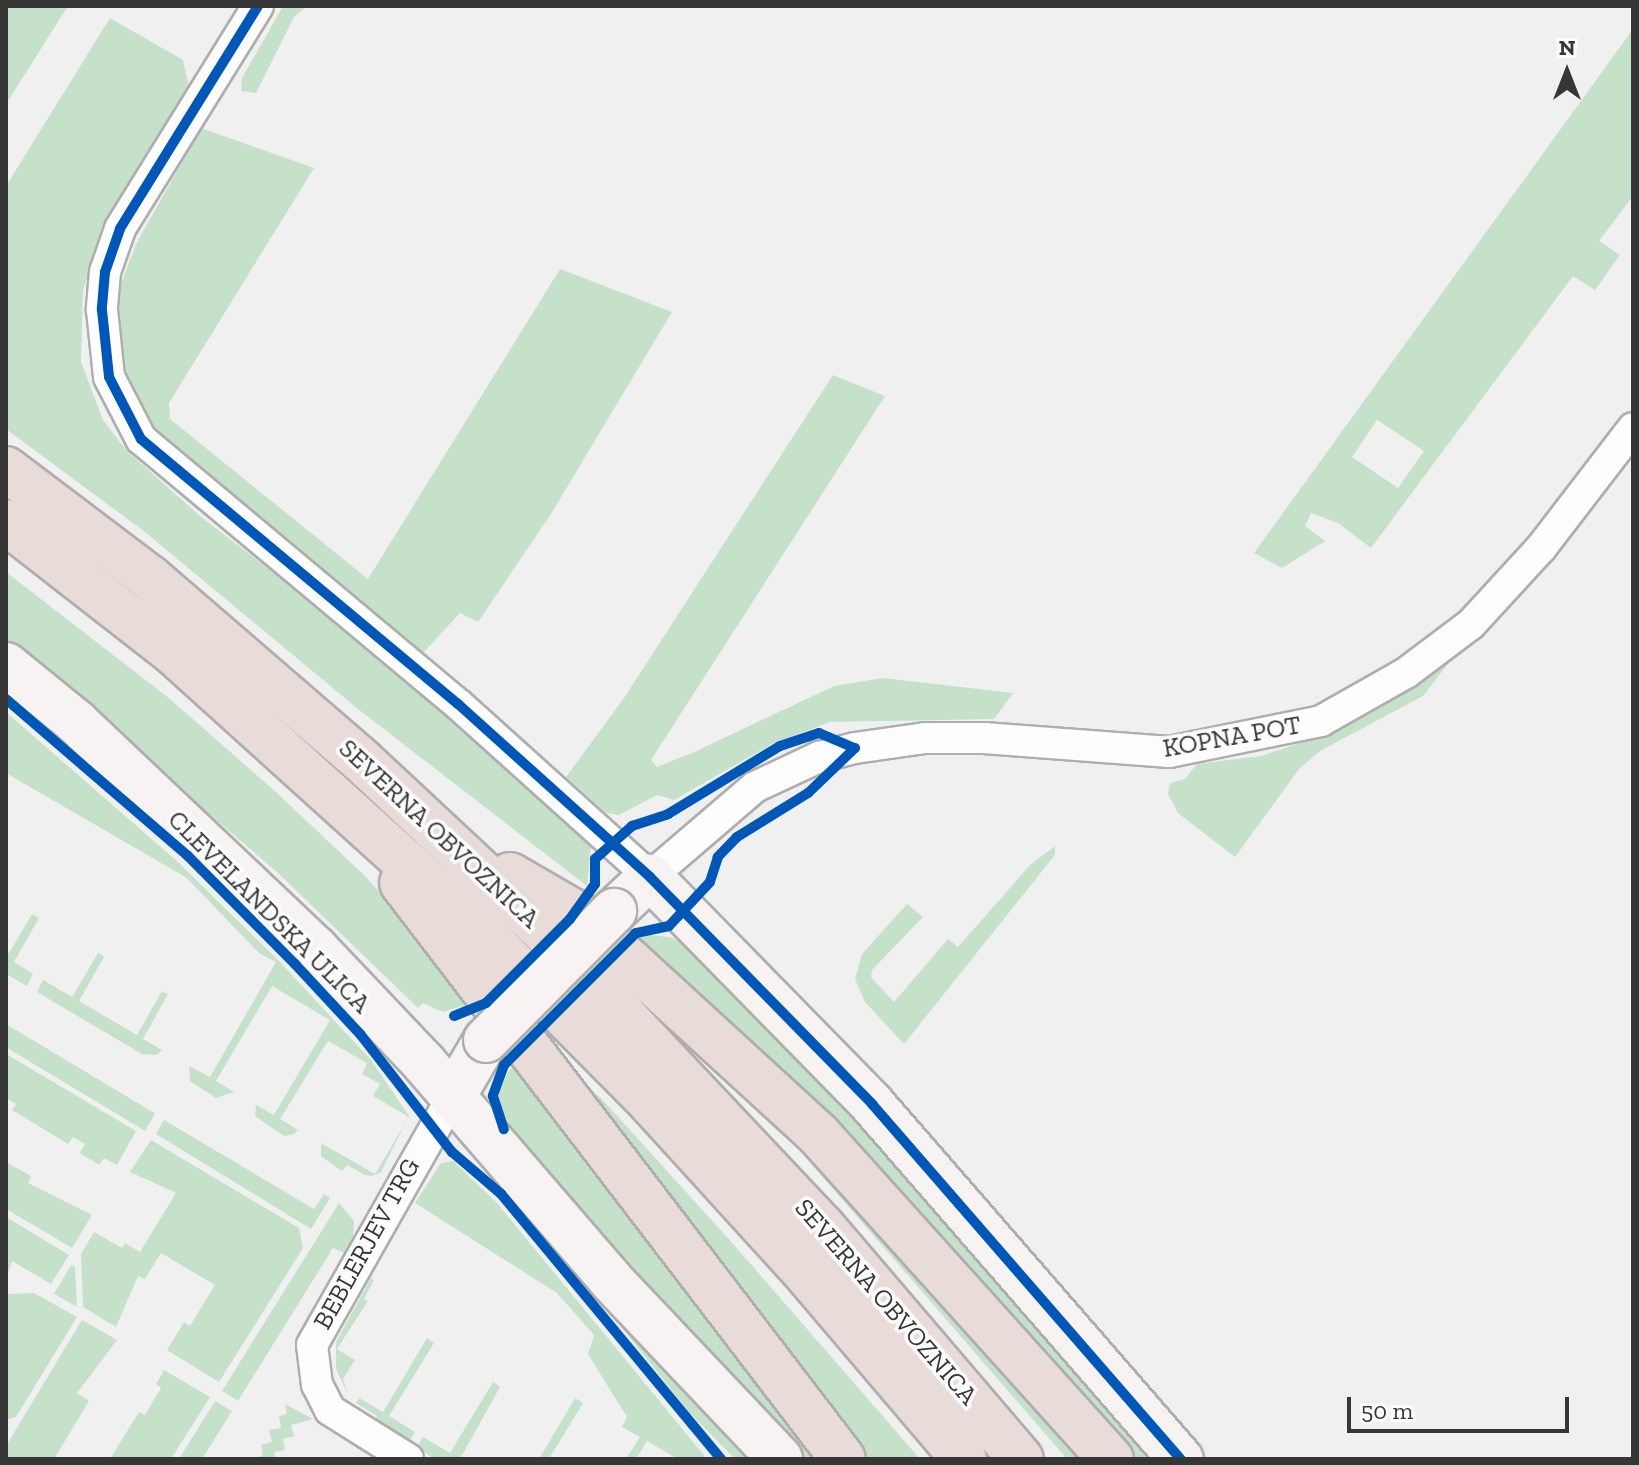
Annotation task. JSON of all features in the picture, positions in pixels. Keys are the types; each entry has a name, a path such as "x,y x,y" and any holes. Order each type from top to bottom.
{"highway":[{"name":"SEVERNA OBVOZNICA","path":"6,469 150,578 442,836 669,1058 822,1226 1021,1459"},
{"name":"SEVERNA OBVOZNICA","path":"6,522 174,653 473,923 650,1102 809,1277 964,1459"},
{"path":"352,812 441,938 622,1165 843,1459"},
{"path":"442,836 579,915 818,1134 1111,1459"}],"street":[{"path":"258,6 120,229 105,272 102,310 109,377 141,439 458,704 650,877 872,1104 1181,1459"},
{"name":"KOPNA POT","path":"650,877 704,826 755,787 819,757 855,748 925,738 984,738 1169,752 1321,721 1406,673 1471,624 1541,548 1633,428"},
{"name":"CLEVELANDSKA ULICA","path":"6,665 75,721 235,870 336,970 611,1280 780,1459"},
{"name":"BEBLERJEV TRG","path":"408,1459 330,1410 317,1385 312,1345 486,1040 650,877"}],"green space":[{"path":"6,6 68,6 6,104"},
{"path":"283,6 307,6 294,17 256,93 241,91 242,78"},
{"path":"110,18 183,60 189,88 123,199 83,289 81,362 103,420 126,450 200,516 336,621 506,764 591,846 587,886 358,709 145,532 6,429 6,186"},
{"path":"1633,29 1633,196 1599,241 1620,255 1595,290 1573,276 1371,548 1338,523 1311,513 1305,526 1325,541 1282,568 1254,553","holes":["1377,420 1424,451 1398,488 1352,457"]},
{"path":"201,128 314,168 169,403 170,419 368,579 560,269 672,312 551,514 478,622 460,613 422,654 202,479 159,439 122,377 113,322 121,284 136,244"},
{"path":"833,375 885,396 651,760 657,767 692,753 834,686 883,678 1013,693 994,719 830,722 772,744 674,800 657,795 619,815 606,813 566,777 624,698"},
{"path":"6,572 170,699 277,793 364,875 479,1001 443,1012 423,1003 418,1008 277,872 6,641"},
{"path":"1461,647 1423,696 1320,751 1299,769 1235,857 1178,813 1168,794 1170,783 1185,779 1197,764 1261,756 1332,732"},
{"path":"6,712 179,863 279,961 371,1060 409,1117 373,1096 380,1084 362,1074 367,1063 328,1041 280,1119 298,1130 284,1136 255,1116 256,1105 274,1115 330,1020 272,986 216,1081 234,1092 216,1098 190,1081 189,1066 210,1077 276,962 259,953 187,878 6,773"},
{"path":"1055,846 1055,855 904,1044 865,1002 855,979 862,954 907,904 923,917 872,970 871,977 894,1002 948,939 958,947 1030,865"},
{"path":"32,914 39,918 14,962 33,974 27,986 6,974 6,958"},
{"path":"644,934 674,938 699,956 910,1175 1159,1459 1132,1459 632,945"},
{"path":"98,953 104,957 79,1001 137,1035 162,991 168,994 143,1039 162,1050 157,1055 142,1054 37,992 43,980 72,997"},
{"path":"6,1024 155,1114 145,1131 6,1047"},
{"path":"6,1054 136,1131 117,1165 104,1158 99,1165 80,1153 85,1144 73,1137 68,1144 12,1110 16,1104 6,1098"},
{"path":"525,1060 823,1459 804,1459 511,1146 519,1139 500,1109 499,1093 509,1070"},
{"path":"581,1084 600,1097 735,1246 920,1459 862,1459"},
{"path":"164,1120 314,1209 324,1194 330,1198 311,1229 156,1134"},
{"path":"406,1122 381,1172 372,1176 347,1165 342,1171 321,1156 321,1143 375,1174"},
{"path":"785,1127 1085,1459 1067,1459 783,1131"},
{"path":"151,1140 299,1228 303,1248 219,1382 167,1350 184,1322 190,1326 215,1285 161,1253 145,1279 138,1276 116,1327 83,1307 81,1254 94,1232 122,1248 125,1243 140,1252 176,1193 130,1172"},
{"path":"453,1161 497,1203 707,1459 678,1459 647,1441 636,1459 626,1459 640,1437 622,1427 627,1417 588,1354 594,1335 557,1293 415,1203 441,1163"},
{"path":"6,1162 31,1176 28,1183 92,1215 72,1248 6,1209"},
{"path":"507,1183 760,1459 735,1459 689,1412"},
{"path":"339,1203 354,1221 353,1238 344,1253 333,1248 238,1401 222,1391"},
{"path":"6,1217 69,1255 51,1284 12,1261 6,1279"},
{"path":"71,1265 75,1267 77,1307 54,1294"},
{"path":"371,1278 374,1280 364,1299 368,1301 337,1349 355,1360 343,1379 348,1394 336,1369 336,1342"},
{"path":"34,1293 77,1317 16,1417 6,1420 6,1294"},
{"path":"82,1320 117,1340 77,1393 89,1401 54,1459 6,1459 6,1446"},
{"path":"427,1338 434,1343 389,1416 415,1432 408,1444 373,1423 377,1416 356,1403 359,1398 383,1412"},
{"path":"164,1370 210,1397 171,1459 110,1459 139,1412 145,1415 161,1388 156,1384"},
{"path":"493,1382 500,1387 460,1459 435,1459 417,1448 423,1437 450,1453"},
{"path":"575,1398 583,1403 549,1459 539,1459"},
{"path":"215,1401 232,1411 202,1459 179,1459"},
{"path":"285,1404 313,1419 291,1425 294,1436 283,1439 285,1450 274,1452 276,1459 254,1459 263,1455 261,1445 272,1442 269,1430 281,1428 279,1416 287,1414"}],"cycle path":[{"path":"258,6 120,229 105,272 102,310 109,377 141,439 458,704 650,877 872,1104 1181,1459"},
{"path":"6,699 188,856 295,964 360,1034 452,1152 501,1194 721,1459"},
{"path":"454,1016 486,1003 570,919 595,884 595,859 632,826 668,814 780,746 819,733 855,748 808,793 737,837 718,857 710,882 669,926 636,933 504,1065 493,1096 504,1129"}]}
